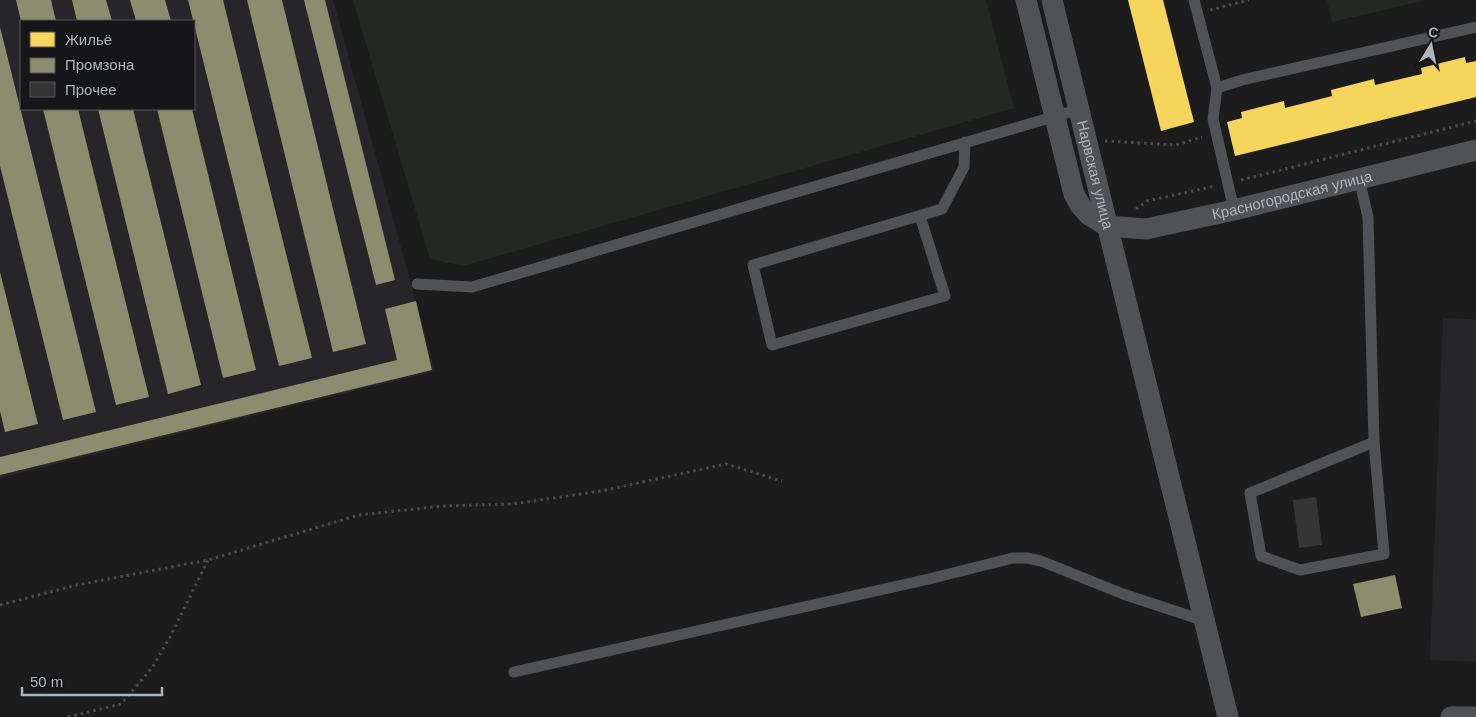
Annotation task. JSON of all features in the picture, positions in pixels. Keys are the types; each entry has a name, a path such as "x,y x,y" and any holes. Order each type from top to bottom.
{"street":[{"name":"Нарвская улица","path":"1026,0 1074,194 1080,205 1089,215 1107,226"},
{"name":"Нарвская улица","path":"1052,0 1107,226"},
{"name":"Красногородская улица","path":"1107,226 1146,229 1234,210 1476,150"},
{"path":"1107,226 1228,717"},
{"path":"1451,717 1476,717"}],"lane":[{"path":"1194,0 1217,88 1213,118 1234,210"},
{"path":"1217,88 1242,80 1476,27"},
{"path":"417,284 472,287 1080,109"},
{"path":"920,216 945,296 772,345 753,265 942,209 964,167 965,142"},
{"path":"1359,179 1368,217 1374,442 1384,554 1300,570 1261,556 1250,493 1374,442"},
{"path":"514,672 929,579 1013,558 1041,561 1123,594 1205,621"}],"path":[{"path":"1197,13 1249,0"},
{"path":"1107,226 1147,201 1228,183 1476,121"},
{"path":"1087,140 1176,145 1216,133"},
{"path":"0,605 77,585 208,560 359,515 443,506 513,504 601,492 726,464 782,481"},
{"path":"68,717 121,704 152,668 208,560"}],"shaded area":[{"path":"0,0 333,0 435,371 0,478"},
{"path":"353,0 986,0 1014,108 463,266 430,259"},
{"path":"1327,0 1427,0 1332,22"},
{"path":"1443,318 1476,319 1476,662 1430,660"}],"building: Жильё":[{"path":"1128,0 1163,0 1194,122 1161,131"},
{"path":"1465,57 1466,63 1476,61 1476,97 1235,156 1227,122 1242,118 1241,112 1284,101 1285,108 1332,96 1331,90 1374,79 1375,85 1422,74 1421,68"}],"building: Промзона":[{"path":"16,0 51,0 56,20 21,20"},
{"path":"72,0 106,0 112,20 77,20"},
{"path":"130,0 165,0 171,20 136,20"},
{"path":"188,0 223,0 312,358 279,366 195,28 195,20 193,20"},
{"path":"247,0 282,0 366,344 333,352"},
{"path":"304,0 325,0 395,280 376,285"},
{"path":"0,27 96,412 63,420 0,166"},
{"path":"43,110 78,110 149,397 116,405"},
{"path":"98,110 133,110 201,385 168,394"},
{"path":"157,110 192,110 256,370 223,378"},
{"path":"0,272 38,424 5,432 0,411"},
{"path":"416,301 432,370 0,475 0,457 397,360 385,309"},
{"path":"1395,575 1402,608 1361,617 1353,584"}],"building: Прочее":[{"path":"1316,497 1322,545 1299,548 1293,500"}]}
